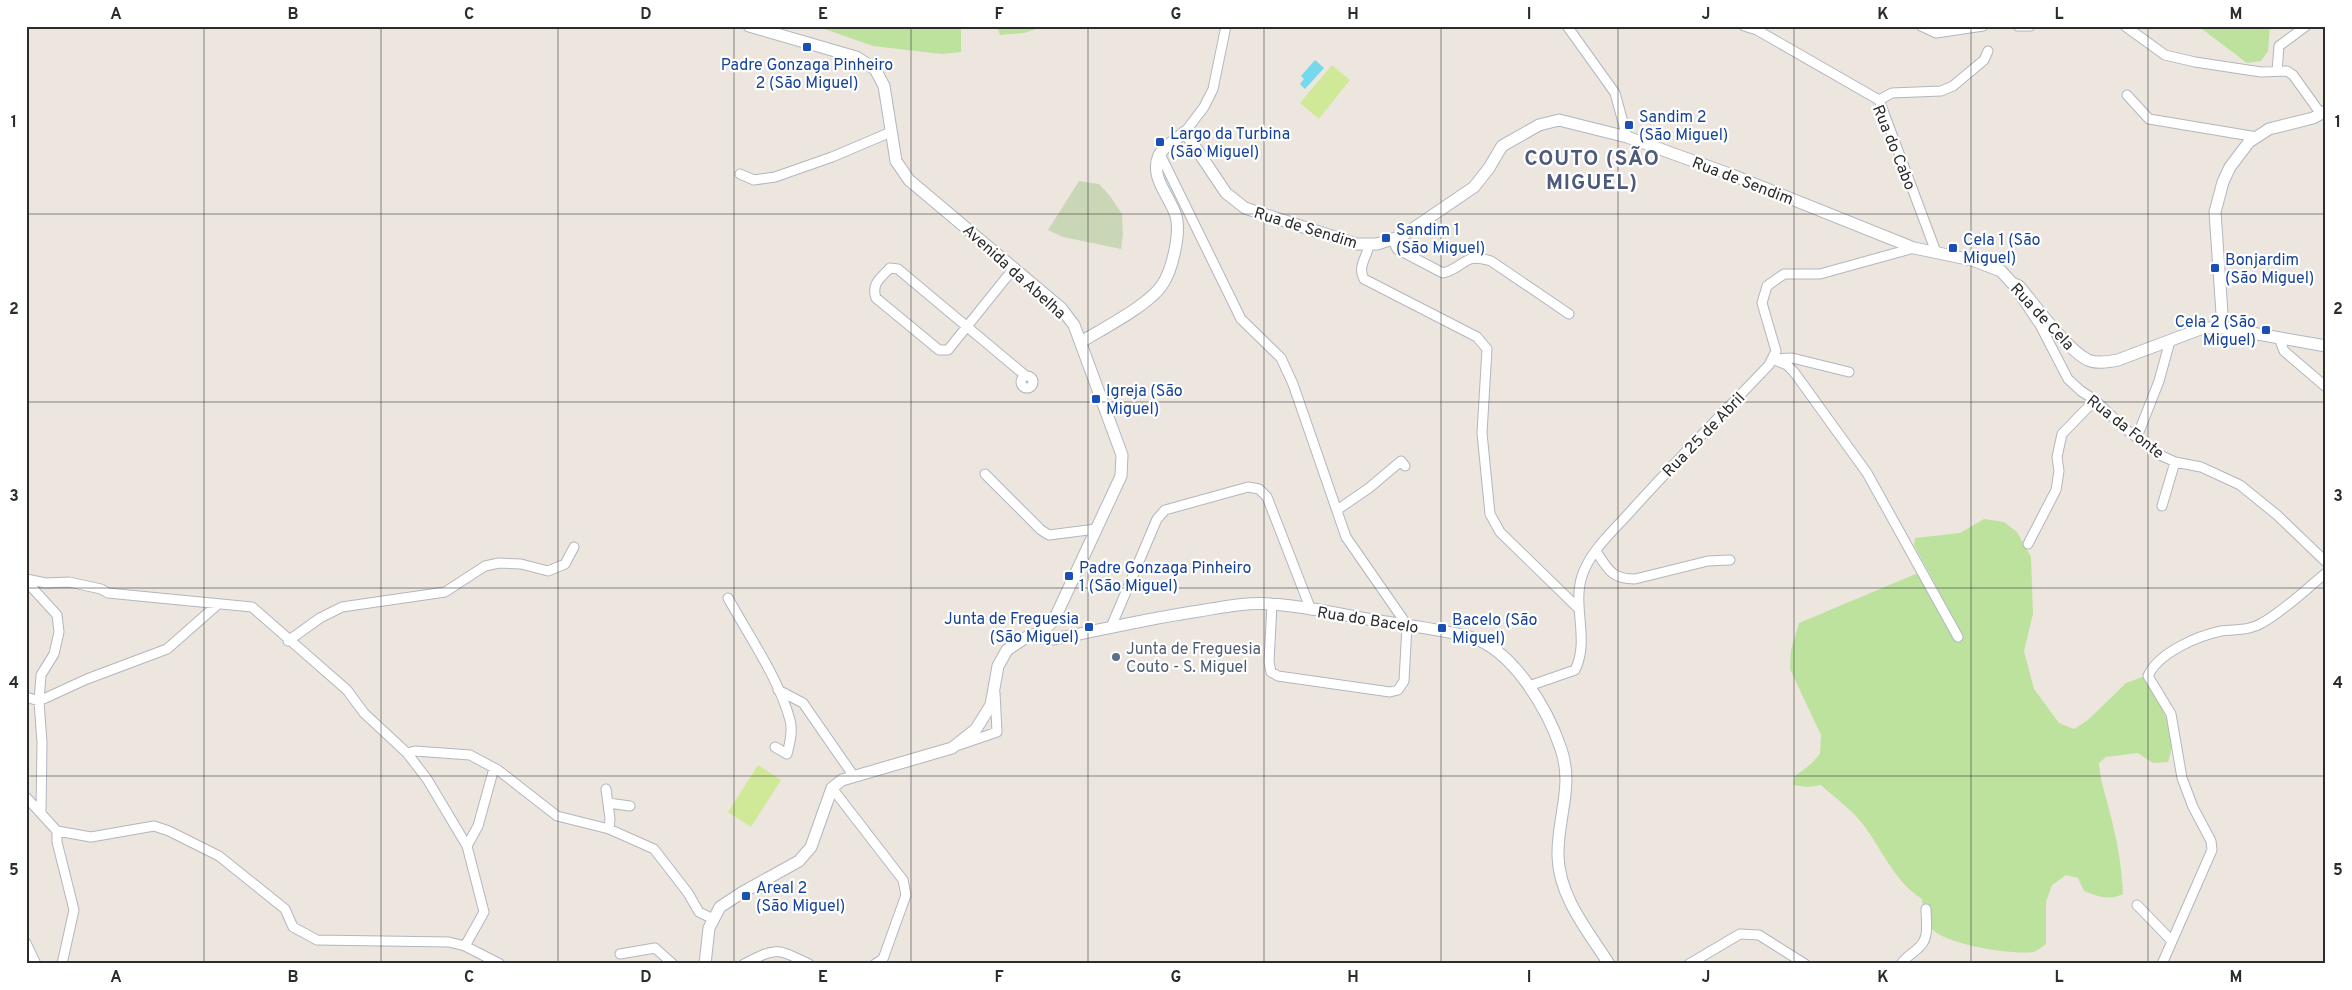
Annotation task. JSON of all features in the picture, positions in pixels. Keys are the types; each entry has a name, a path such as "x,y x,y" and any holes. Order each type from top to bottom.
{"street":[{"name":"Avenida da Abelha","path":"749,26 856,57 875,69 884,86 896,161 910,180 1061,308 1074,325 1122,455 1121,476 1054,620 1043,631 1025,638 1007,650 998,666 991,704 976,729 952,748 853,775 842,780 832,788"},
{"path":"1081,342 1154,296 1163,284 1178,239 1176,216 1157,174 1156,165 1160,154 1184,132 1204,107 1213,89 1226,26"},
{"path":"1567,26 1614,93 1627,137"},
{"name":"Rua do Cabo","path":"1744,26 1757,30 1879,100 1936,252"},
{"path":"1921,26 1936,34 1983,26"},
{"path":"2018,26 2030,26"},
{"path":"2125,26 2165,55 2195,62 2261,72 2287,71 2293,75 2323,112 2269,130 2249,142 2230,167 2223,182 2215,212 2223,328"},
{"path":"2277,72 2279,46 2306,26"},
{"path":"1879,100 1892,93 1941,91 1952,86 1984,60 1988,51"},
{"path":"2127,95 2149,120 2257,137"},
{"name":"Rua de Sendim","path":"1184,132 1226,193 1245,208 1356,244 1370,245 1393,240 1474,187 1489,168 1502,146 1539,125 1559,120 1627,137 1732,175 1914,248 1936,252"},
{"path":"740,174 754,180 775,177 832,157 891,132"},
{"path":"1160,154 1241,319 1281,358 1293,384 1346,537 1408,626 1404,681 1398,690 1390,692 1278,676 1271,672 1269,662 1272,604"},
{"path":"1393,240 1397,249 1443,273 1470,258 1491,261 1569,314"},
{"path":"1370,245 1361,265 1360,273 1364,279 1477,337 1487,348 1482,433 1490,514 1500,532 1579,608"},
{"path":"1772,359 1776,351 1762,303 1767,286 1784,274 1820,274 1914,248"},
{"name":"Rua de Cela","path":"1936,252 1972,260 2001,271 2012,283 2019,286 2060,336 2081,356 2090,361 2107,362 2118,360 2203,328 2223,328 2326,346"},
{"path":"1014,268 968,326 948,350 938,350 876,298 875,284 890,268 897,268 968,326 1026,376"},
{"name":"Rua da Fonte","path":"2012,283 2040,325 2068,379 2137,437 2175,462 2201,467 2240,485 2276,514 2326,562"},
{"path":"2279,338 2284,351 2326,387"},
{"path":"2137,437 2158,381 2170,341"},
{"path":"1772,359 1792,358 1849,372"},
{"path":"1772,359 1787,365 1794,372 1867,474 1958,637"},
{"name":"Rua 25 de Abril","path":"1528,686 1575,670 1581,658 1582,634 1579,608 1582,577 1596,551 1772,359"},
{"path":"2028,544 2056,490 2058,450 2062,434 2095,400"},
{"path":"1337,510 1370,488 1401,461 1404,466"},
{"path":"2162,506 2175,462"},
{"path":"985,474 1041,530 1050,535 1096,529"},
{"path":"1111,627 1157,519 1165,510 1248,486 1259,490 1267,497 1312,610"},
{"path":"288,641 320,618 342,607 445,592 485,566 499,563 521,564 548,571 565,564 574,547"},
{"path":"1596,551 1614,575 1623,579 1635,579 1708,560 1730,560"},
{"path":"2162,964 2212,850 2211,841 2193,808 2182,778 2171,714 2148,676 2152,667 2160,659 2183,645 2219,632 2248,629 2263,623 2326,573"},
{"path":"26,580 46,583 69,582 101,589 108,593 252,608 347,690 364,713 407,753 427,780 467,846 484,912 465,946"},
{"path":"26,580 57,615 59,632 54,654 41,675 39,701 42,743 41,812"},
{"path":"728,598 778,690 791,721 791,740 787,754 775,747"},
{"name":"Rua do Bacelo","path":"1043,631 1053,639 1229,606 1272,604 1408,626 1471,638 1484,644 1507,662 1528,686 1549,718 1566,766 1568,783 1559,838 1560,876 1572,906 1609,964"},
{"path":"26,697 39,701 167,649 216,605"},
{"path":"1054,620 1075,635"},
{"path":"952,748 997,732 994,687"},
{"path":"778,690 803,703 853,775"},
{"path":"407,753 415,751 470,755 494,768 557,816 608,829 654,850 688,893 700,912 713,919"},
{"path":"467,846 478,826 494,768"},
{"path":"705,964 709,928 720,907 729,900 799,861 811,847 832,788"},
{"path":"832,788 903,880 906,895 883,959 875,964"},
{"path":"606,789 610,819 608,829"},
{"path":"26,797 57,831 91,837 154,826 169,831 219,856 285,909 293,927 317,940 449,942 465,946 500,964"},
{"path":"608,803 630,806"},
{"path":"57,831 57,842 74,910 62,964"},
{"path":"2136,905 2172,941"},
{"path":"1901,964 1906,956 1922,944 1926,934 1926,909"},
{"path":"1690,964 1740,934 1759,934 1805,964"},
{"path":"26,942 36,964"},
{"path":"620,954 655,948 673,964"},
{"path":"744,964 770,951 784,952 809,964"}],"green space":[{"path":"816,26 961,26 961,52 942,54 873,46"},
{"path":"997,26 1046,26 1024,33 1000,35"},
{"path":"2198,26 2270,26 2268,51 2261,61 2247,63"},
{"path":"1332,65 1350,80 1319,119 1300,103"},
{"path":"1079,181 1099,184 1122,214 1123,235 1121,249 1063,237 1048,230"},
{"path":"1984,519 2004,522 2017,532 2031,557 2033,614 2024,651 2034,689 2059,723 2074,729 2088,720 2126,683 2145,676 2166,718 2171,740 2168,762 2153,763 2138,753 2106,757 2099,763 2117,843 2123,894 2113,897 2094,895 2084,891 2078,878 2066,875 2052,885 2046,902 2046,944 2033,952 2011,952 1967,945 1934,931 1924,912 1922,899 1897,876 1865,827 1855,816 1821,785 1808,787 1793,785 1795,776 1811,764 1820,754 1821,735 1790,669 1791,650 1799,623 1918,573 1957,642 1963,636 1914,545 1915,538 1960,533"},
{"path":"758,765 781,780 751,827 728,812"}],"water":[{"path":"1315,60 1324,68 1305,89 1300,84 1304,79 1301,76"}],"place":[{"name":"Padre Gonzaga Pinheiro 2 (São Miguel)","path":"807,47"},
{"name":"Sandim 2 (São Miguel)","path":"1629,125"},
{"name":"Largo da Turbina (São Miguel)","path":"1160,142"},
{"name":"Sandim 1 (São Miguel)","path":"1386,238"},
{"name":"Cela 1 (São Miguel)","path":"1953,248"},
{"name":"Bonjardim (São Miguel)","path":"2215,268"},
{"name":"Cela 2 (São Miguel)","path":"2266,330"},
{"name":"Igreja (São Miguel)","path":"1096,399"},
{"name":"Padre Gonzaga Pinheiro 1 (São Miguel)","path":"1069,576"},
{"name":"Junta de Freguesia (São Miguel)","path":"1089,627"},
{"name":"Bacelo (São Miguel)","path":"1442,628"},
{"name":"Junta de Freguesia Couto - S. Miguel","path":"1116,657"},
{"name":"Areal 2 (São Miguel)","path":"746,896"}],"district":[{"name":"COUTO (SÃO MIGUEL)","path":"1592,170"}]}
